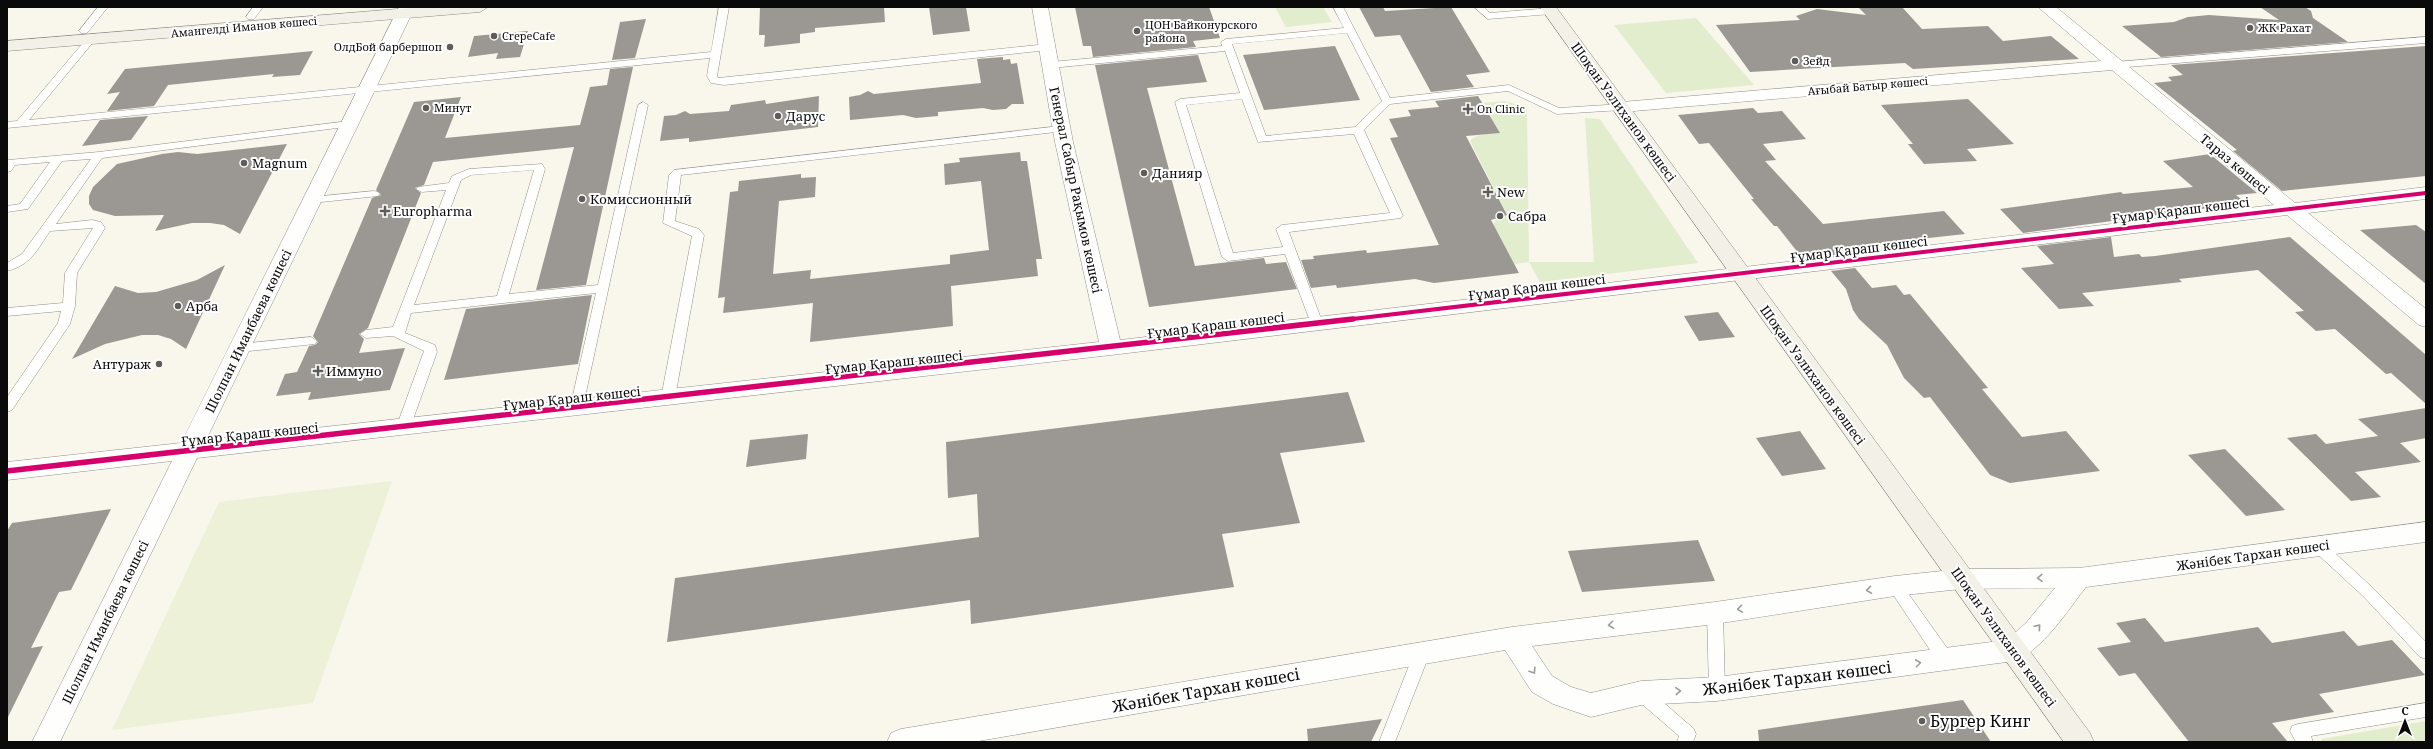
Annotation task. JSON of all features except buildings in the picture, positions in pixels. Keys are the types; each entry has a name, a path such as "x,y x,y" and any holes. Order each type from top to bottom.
{"main road":[{"name":"Амангелді Иманов көшесі","path":"7,46 254,12 376,7"},
{"name":"Амангелді Иманов көшесі","path":"7,37 87,35 405,10 480,7"},
{"name":"Шоқан Уәлиханов көшесі","path":"1549,9 1622,107 1740,274 2080,742"}],"street":[{"name":"Генерал Сабыр Рақымов көшесі","path":"1040,7 1061,129 1111,348"},
{"name":"Тараз көшесі","path":"2046,7 2288,209 2426,320"},
{"name":"Шолпан Иманбаева көшесі","path":"46,742 405,10"},
{"name":"Ағыбай Батыр көшесі","path":"1622,107 2115,65"},
{"name":"Ғұмар Қараш көшесі","path":"7,471 189,452 1111,348 2426,193"},
{"name":"Жәнібек Тархан көшесі","path":"901,742 1512,638 1715,613 1895,586 1961,579 2079,578 2426,532"},
{"path":"2014,650 2035,631 2079,578"},
{"name":"Жәнібек Тархан көшесі","path":"1512,638 1542,684 1563,696 1591,705 1641,693 1717,689 2014,650"}],"lane":[{"path":"21,123 87,35 103,7"},
{"path":"724,7 712,76 715,81 724,82 1048,47"},
{"path":"1338,7 1387,101"},
{"path":"1479,7 1488,16 1549,9"},
{"path":"1350,30 1226,42 1262,140 1358,130 1387,101 1509,88 1557,111 1622,107"},
{"path":"2115,65 2426,40"},
{"path":"1051,65 1228,48"},
{"path":"7,124 366,90 716,54"},
{"path":"1246,96 1180,102 1228,257 1290,250"},
{"path":"576,408 604,288 643,105"},
{"path":"7,169 12,162 99,155 349,124"},
{"path":"668,398 698,235 691,230 669,223 676,175 678,172 1061,129"},
{"path":"1317,324 1282,229 1397,216 1358,130"},
{"path":"7,267 17,264 26,257 99,155"},
{"path":"7,209 24,207 58,159"},
{"path":"403,428 431,352 430,348 402,337 399,335 398,331 456,178 469,172 532,165 538,166 540,169 502,299"},
{"path":"422,189 453,186"},
{"path":"312,200 374,194"},
{"path":"7,407 64,324 69,306 72,273 99,228 97,225 92,224 46,228"},
{"path":"405,310 604,288"},
{"path":"7,312 69,306"},
{"path":"366,334 398,331"},
{"path":"240,348 311,340"},
{"path":"2318,546 2369,593 2426,652"},
{"path":"1895,586 1946,660"},
{"path":"1715,613 1717,689"},
{"path":"1387,742 1422,654"},
{"path":"1641,693 1689,739"},
{"path":"2304,742 2298,731 2426,710"}],"green space":[{"path":"1275,7 1323,7 1332,22 1286,27"},
{"path":"1696,18 1754,85 1666,93 1614,25"},
{"path":"1504,101 1527,107 1529,262 1514,264 1493,225 1495,221 1507,214 1470,141 1480,135 1500,133 1483,103"},
{"path":"1585,118 1600,119 1698,263 1540,282 1529,262 1594,262"},
{"path":"392,481 313,703 112,730 219,502"},
{"path":"2426,721 2426,742 2323,742 2321,739"}],"cycle path":[{"path":"7,471 1111,348 2426,193"}],"place":[{"name":"ЖК Рахат","path":"2250,28"},
{"name":"ЦОН Байконурского района","path":"1137,31"},
{"name":"CrepeCafe","path":"494,36"},
{"name":"ОлдБой барбершоп","path":"450,47"},
{"name":"Зейд","path":"1795,61"},
{"name":"Минут","path":"426,108"},
{"name":"On Clinic","path":"1468,109"},
{"name":"Дарус","path":"778,116"},
{"name":"Magnum","path":"244,163"},
{"name":"Данияр","path":"1144,173"},
{"name":"New","path":"1488,192"},
{"name":"Комиссионный","path":"582,199"},
{"name":"Europharma","path":"385,211"},
{"name":"Сабра","path":"1500,216"},
{"name":"Арба","path":"178,306"},
{"name":"Антураж","path":"159,364"},
{"name":"Иммуно","path":"318,371"},
{"name":"Бургер Кинг","path":"1922,721"}]}
